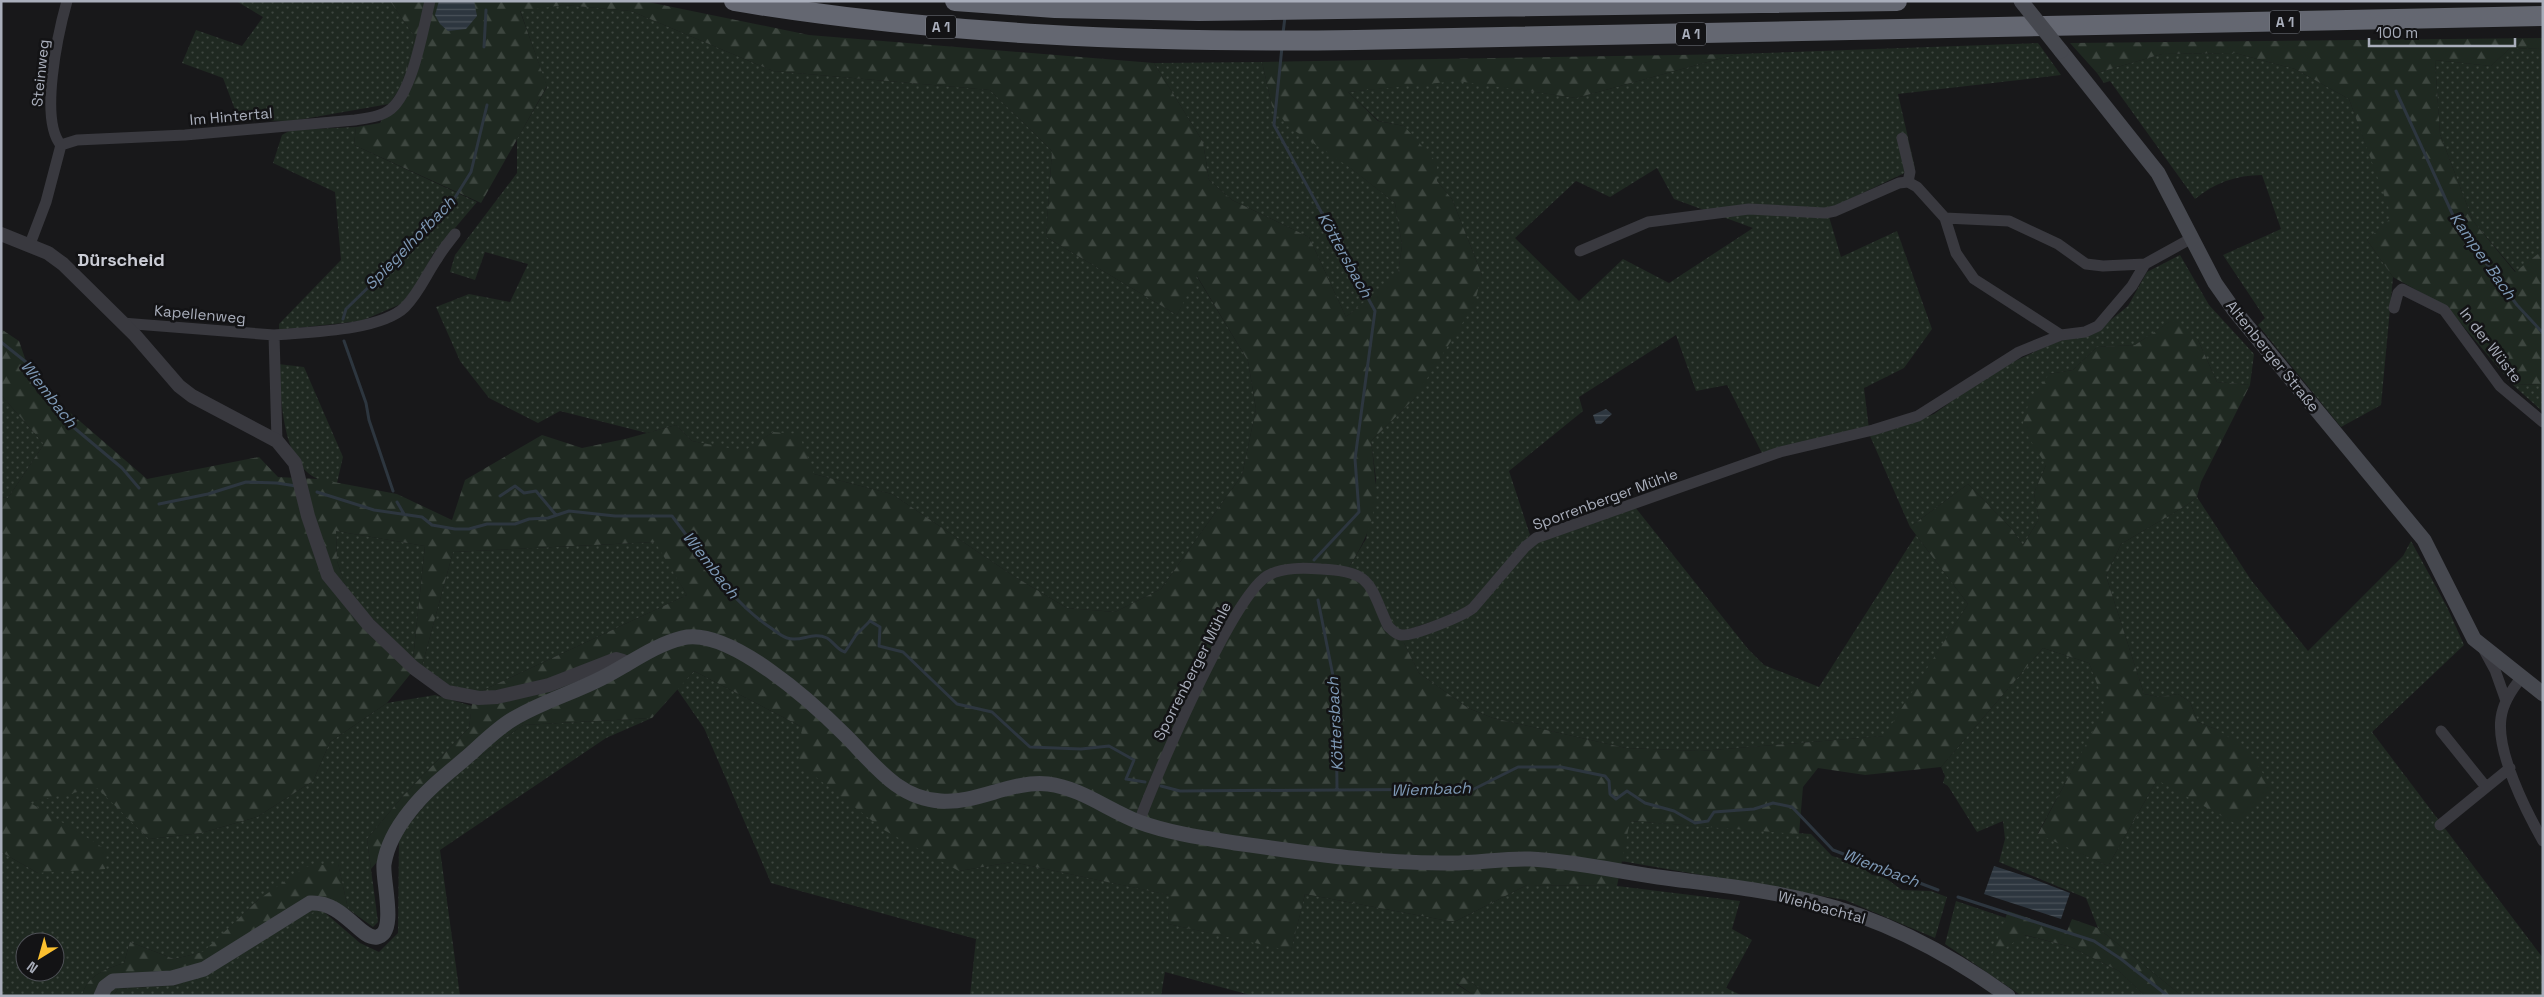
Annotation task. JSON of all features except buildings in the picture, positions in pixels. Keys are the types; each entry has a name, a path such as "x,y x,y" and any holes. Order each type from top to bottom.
{"highway":[{"name":"A 1","path":"734,1 888,23 1149,40 1356,40 2543,16"},
{"name":"A 1","path":"955,1 1149,11 1357,10 1897,1"}],"main road":[{"name":"Altenberger Straße","path":"2020,1 2158,173 2215,283 2234,310 2424,540 2467,628 2482,647 2543,694"},
{"name":"Wiehbachtal","path":"101,996 105,987 113,981 172,978 204,969 310,903 329,905 344,914 366,934 375,937 381,936 387,930 389,918 383,872 386,855 400,824 420,799 508,722 678,638 694,636 708,638 730,646 779,678 839,729 894,784 908,792 941,801 957,800 1031,784 1050,784 1071,790 1138,822 1211,839 1326,854 1454,864 1530,859 1788,896 1838,908 1888,926 1927,944 1966,966 2008,996"}],"street":[{"name":"Steinweg","path":"61,145 52,132 52,92 56,47 67,1"},
{"name":"Im Hintertal","path":"61,145 77,140 190,135 355,120 379,115 392,107 405,88 430,1"},
{"path":"1902,138 1910,172 1908,182"},
{"path":"30,244 53,181 61,145"},
{"path":"1580,251 1648,222 1749,209 1825,213 1836,211 1899,183 1908,182 1916,187 1945,218 1956,253 1974,279 2061,335"},
{"path":"1945,218 2009,221 2058,244 2086,264 2103,266 2145,264 2192,238"},
{"path":"1,234 48,252 63,264 122,323 169,376 192,396 276,441 295,463 303,496 328,575 368,624 414,668 447,692 479,698 497,697 549,685 616,659 623,661 626,665"},
{"name":"Kapellenweg","path":"122,323 274,335 362,325 387,317 404,308 420,288 437,258 455,234"},
{"name":"Sporrenberger Mühle","path":"1138,822 1171,744 1242,603 1268,575 1283,570 1308,568 1357,573 1368,582 1388,626 1398,634 1410,634 1469,611 1525,547 1536,538 1780,452 1901,422 1931,409 2012,356 2061,335 2085,332 2098,326 2132,286 2145,264"},
{"name":"In der Wüste","path":"2394,308 2398,293 2402,290 2444,310 2500,386 2543,422"},
{"path":"274,335 276,441"},
{"path":"2482,647 2495,670 2506,702"},
{"path":"2522,678 2506,702 2500,727 2510,768 2521,797 2543,841"},
{"path":"2441,731 2486,787"},
{"path":"2440,825 2510,768"}],"green space":[{"path":"236,1 390,1 415,37 401,87 389,104 292,121 239,120 223,78 182,63 196,30 242,46 263,17"},
{"path":"390,1 643,1 809,35 1154,63 1203,142 1209,180 1232,200 1309,237 1346,317 1398,274 1402,245 1395,203 1349,167 1289,127 1272,106 1262,62 1737,54 1576,98 1457,81 1348,92 1378,121 1404,126 1437,163 1437,181 1452,199 1482,275 1474,305 1414,399 1371,441 1375,477 1374,507 1366,535 1349,567 1374,583 1419,673 1468,708 1493,718 1626,748 1700,751 1884,736 1968,604 1910,527 1968,484 2011,528 2023,545 2039,519 2034,493 2046,465 2022,427 2029,402 2049,374 2073,370 2097,347 2135,345 2172,320 2198,340 2217,382 2250,385 2201,482 2197,497 2187,505 2121,544 2106,576 2144,694 2159,697 2178,694 2190,702 2198,722 2218,730 2248,750 2273,789 2236,824 2157,780 2108,866 2038,834 2106,707 2089,663 2043,648 1941,767 1865,775 1818,768 1803,787 1799,834 1630,821 1617,886 1527,885 1454,922 1305,894 1291,951 1168,924 1169,895 1012,862 959,871 884,830 799,764 802,727 694,671 652,718 523,725 444,783 371,869 367,839 403,796 469,728 473,695 687,595 655,542 453,552 422,666 413,659 425,546 336,531 337,561 351,602 416,667 387,703 330,742 313,781 257,817 201,833 149,839 97,788 29,802 107,850 105,869 38,873 1,852 1,497 8,498 44,444 1,395 1,329 19,341 37,393 67,410 147,479 259,457 278,477 318,479 397,494 452,520 465,480 542,435 582,448 676,425 692,441 744,451 773,432 799,434 814,474 892,494 1015,577 1067,608 1115,612 1161,589 1242,475 1256,409 1248,361 1197,276 1177,315 1046,237 1052,151 990,90 773,71 631,11 564,5 520,11 547,86 481,203 354,145 356,127 380,123 401,87 415,37"},
{"path":"564,5 631,11 773,71 990,90 1052,151 1046,237 1177,315 1196,275 1248,361 1256,409 1242,475 1161,589 1115,612 1067,608 1015,577 892,494 814,474 773,432 744,452 692,441 676,425 647,433 560,411 538,423 489,398 460,361 436,307 469,294 510,302 528,264 485,252 475,280 450,272 455,255 517,173 517,139 547,87 520,10"},
{"path":"2543,38 2543,49 2510,48 2491,66 2435,60 2440,134 2473,221 2515,272 2543,250 2543,384 2513,385 2447,307 2393,277 2367,240 2392,217 2349,99 2295,69 2235,53 2162,54 2097,73 2070,43"},
{"path":"2038,43 2061,75 1898,94 1915,168 1827,210 1841,257 1897,231 1932,329 1904,368 1864,388 1869,429 1763,455 1727,385 1696,391 1676,335 1579,397 1583,411 1509,471 1530,535 1476,600 1454,614 1404,631 1397,630 1349,567 1366,539 1376,479 1371,441 1414,399 1482,275 1452,199 1437,181 1404,126 1379,121 1348,92 1457,80 1576,98 1737,54","holes":["1657,168 1674,199 1753,228 1669,283 1623,259 1579,301 1515,238 1576,181 1610,197"]},
{"path":"2510,48 2543,49 2543,250 2516,272 2473,221 2440,134 2435,60 2491,66"},
{"path":"2235,53 2295,69 2349,99 2393,217 2367,240 2393,277 2381,405 2341,427 2258,325 2265,318 2223,255 2281,229 2262,175 2234,178 2210,188 2195,199 2110,81 2104,83 2097,73 2162,54"},
{"path":"1262,62 1272,106 1395,203 1402,245 1398,275 1346,317 1309,237 1232,200 1209,180 1203,142 1154,63"},
{"path":"356,127 354,145 477,202 433,254 417,284 401,304 361,321 279,330 279,324 341,260 335,192 273,163 282,135 291,130"},
{"path":"2180,255 2209,305 2254,354 2250,385 2217,382 2198,340 2171,321 2135,345 2097,347 2073,370 2049,374 2046,465 2034,493 2039,519 2023,545 2011,528 1968,484 1910,527 1870,436 1934,414 1993,371 2054,343 2102,327 2128,306 2147,272"},
{"path":"278,364 304,367 343,457 337,483 318,479 306,471 290,445 283,411"},
{"path":"2543,384 2543,412 2513,385"},
{"path":"1,395 44,444 8,498 1,497"},
{"path":"2197,497 2251,580 2308,651 2403,556 2411,541 2447,607 2464,645 2372,732 2543,958 2543,996 2182,996 2098,928 2086,898 1999,862 2005,839 2003,821 1977,832 1948,786 1943,783 1945,776 1941,767 2043,648 2089,663 2107,707 2038,833 2108,866 2157,780 2218,730 2198,722 2190,702 2178,694 2159,697 2144,694 2106,576 2121,544 2187,505"},
{"path":"1635,507 1748,649 1764,665 1819,687 1916,535 1968,604 1885,736 1700,751 1626,748 1493,718 1468,708 1419,673 1402,639 1473,614 1534,543"},
{"path":"336,531 425,546 413,659 348,594 337,561"},
{"path":"656,542 687,595 473,695 454,691 422,666 453,552"},
{"path":"694,671 802,727 959,871 1012,862 1170,895 1168,924 1291,950 1305,894 1454,922 1527,885 1617,886 1740,901 1732,929 1752,940 1726,988 1743,996 1491,996 1463,977 1456,984 1475,996 1254,996 1165,972 1161,996 970,996 976,939 771,883 704,728 677,689"},
{"path":"435,695 472,706 469,728 403,796 367,839 378,922 373,927 348,909 338,864 258,900 204,952 174,959 130,942 124,963 98,974 88,983 82,996 1,996 1,852 38,873 106,850 28,802 97,787 149,839 201,833 257,817 313,781 330,742 387,703"},
{"path":"652,718 606,738 440,850 460,996 113,996 118,989 180,985 306,913 323,911 360,943 379,952 398,933 399,836 444,783 523,725"},
{"path":"1629,821 1811,834 1832,856 1857,863 1872,875 1884,877 1902,890 1931,891 1947,897 1935,938 1845,900 1621,861"},
{"path":"338,863 348,909 306,913 223,967 180,985 118,989 113,996 82,996 88,983 98,974 124,963 130,942 174,959 203,952 258,900 305,867"},
{"path":"1956,901 2006,918 1992,956 2024,935 2071,947 2119,971 2145,996 2022,996 1945,944"},
{"path":"2008,911 2067,931 2072,919 2098,928 2182,996 2145,996 2119,971 2071,947 2025,935 1991,957"},
{"path":"1463,977 1491,996 1475,996 1456,983"}],"shaded area":[{"path":"439,1 474,1 477,16 466,29 448,31 440,24 435,15"},
{"path":"1606,409 1612,414 1601,424 1596,424 1593,415"},
{"path":"1994,866 2070,893 2061,919 1984,894"}],"waterway":[{"name":"Spiegelhofbach","path":"484,47 486,10"},
{"name":"Köttersbach","path":"1283,33 1285,17"},
{"name":"Köttersbach","path":"1282,47 1274,125 1375,311 1355,459 1359,512 1314,560"},
{"name":"Kamper Bach","path":"2396,91 2457,224 2517,305 2543,333"},
{"name":"Spiegelhofbach","path":"343,319 346,309 381,275 408,242 451,204 471,172 487,105"},
{"name":"Spiegelhofbach","path":"344,341 366,403 369,420 393,491"},
{"name":"Wiembach","path":"1,342 31,366 72,426 122,468 139,488"},
{"name":"Wiembach","path":"159,504 208,494 246,482 296,486"},
{"path":"500,496 515,486 524,493 536,491 556,515"},
{"name":"Wiembach","path":"317,492 374,510 422,517 432,525 455,529 469,529 487,524 515,524 529,519 548,518 569,511 615,516 672,516 729,591 756,617 783,636 792,639 822,636 832,641 839,649 845,652 856,635 870,621 880,627 879,646 903,652 957,704 992,712 1030,747 1081,749 1109,746 1134,760 1126,779 1145,782"},
{"name":"Spiegelhofbach","path":"397,502 404,514"},
{"name":"Köttersbach","path":"1318,600 1336,691 1337,789"},
{"name":"Wiembach","path":"1161,786 1180,791 1474,789 1518,767 1561,767 1605,776 1609,781 1610,794 1616,799 1627,791 1645,803 1674,811 1695,823 1708,821 1714,812 1754,809 1773,803 1792,807 1833,850 1938,890"},
{"name":"Wiembach","path":"1958,897 2094,941 2121,959 2168,996"}],"district":[{"name":"Dürscheid","path":"121,259"}]}
